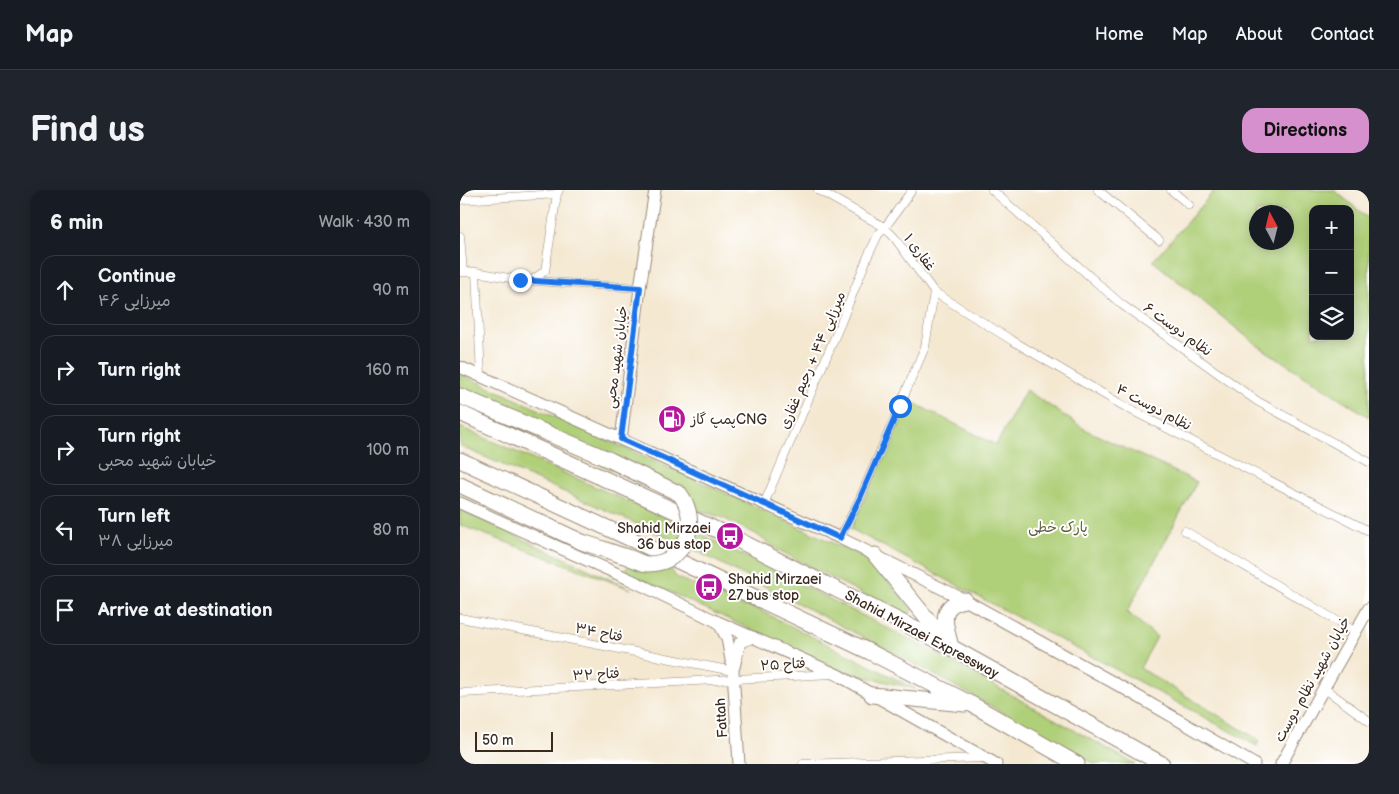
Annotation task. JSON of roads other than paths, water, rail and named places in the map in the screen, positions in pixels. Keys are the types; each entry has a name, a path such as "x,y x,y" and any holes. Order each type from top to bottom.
{"highway":[{"path":"460,396 610,460 680,494 685,500 690,514 690,528 682,548 671,557 658,563 647,564 582,542 460,486"},
{"name":"Shahid Mirzaei Expressway","path":"460,413 730,536 951,647 1162,764"},
{"path":"460,460 870,652 973,705 1077,764"},
{"path":"875,555 951,647"},
{"path":"951,647 944,619 947,610 954,602 965,600"},
{"path":"872,695 973,705"}],"street":[{"name":"خیابان شهید محبی","path":"621,439 640,288 655,190"},
{"name":"غفاری ۱","path":"818,190 884,227 894,237 934,292"},
{"name":"میرزایی ۴۴ + رحیم غفاری","path":"764,504 868,256 878,235 912,190"},
{"name":"نظام دوست ۶","path":"992,190 1129,310 1257,401 1369,462"},
{"path":"1098,190 1159,240"},
{"path":"1171,190 1189,205"},
{"path":"460,200 558,192 545,272 532,280"},
{"path":"460,236 461,272 476,272 520,280 640,288"},
{"path":"476,272 481,376"},
{"path":"840,538 860,498 925,347 934,292"},
{"name":"نظام دوست ۴","path":"934,292 1129,409 1369,531"},
{"path":"460,367 875,555 965,600 1125,689 1254,764"},
{"path":"460,502 629,578 718,622 834,674 990,761"},
{"path":"1185,531 1356,632"},
{"name":"خیابان شهید نظام دوست","path":"1281,764 1369,608"},
{"name":"فتاح ۳۴","path":"460,618 733,675"},
{"name":"Fattah","path":"718,622 727,638 733,675 739,764"},
{"name":"Fattah","path":"733,675 740,642 754,637"},
{"name":"فتاح ۲۵","path":"733,675 834,674"},
{"name":"فتاح ۳۲","path":"460,694 733,675"},
{"path":"1325,689 1369,721"},
{"path":"803,764 990,761"}],"place":[{"name":"پمپ گازCNG","path":"672,419"},
{"name":"Shahid Mirzaei 36 bus stop","path":"730,536"},
{"name":"Shahid Mirzaei 27 bus stop","path":"709,587"}],"park label":[{"name":"پارک خطی","path":"1058,527"}]}
